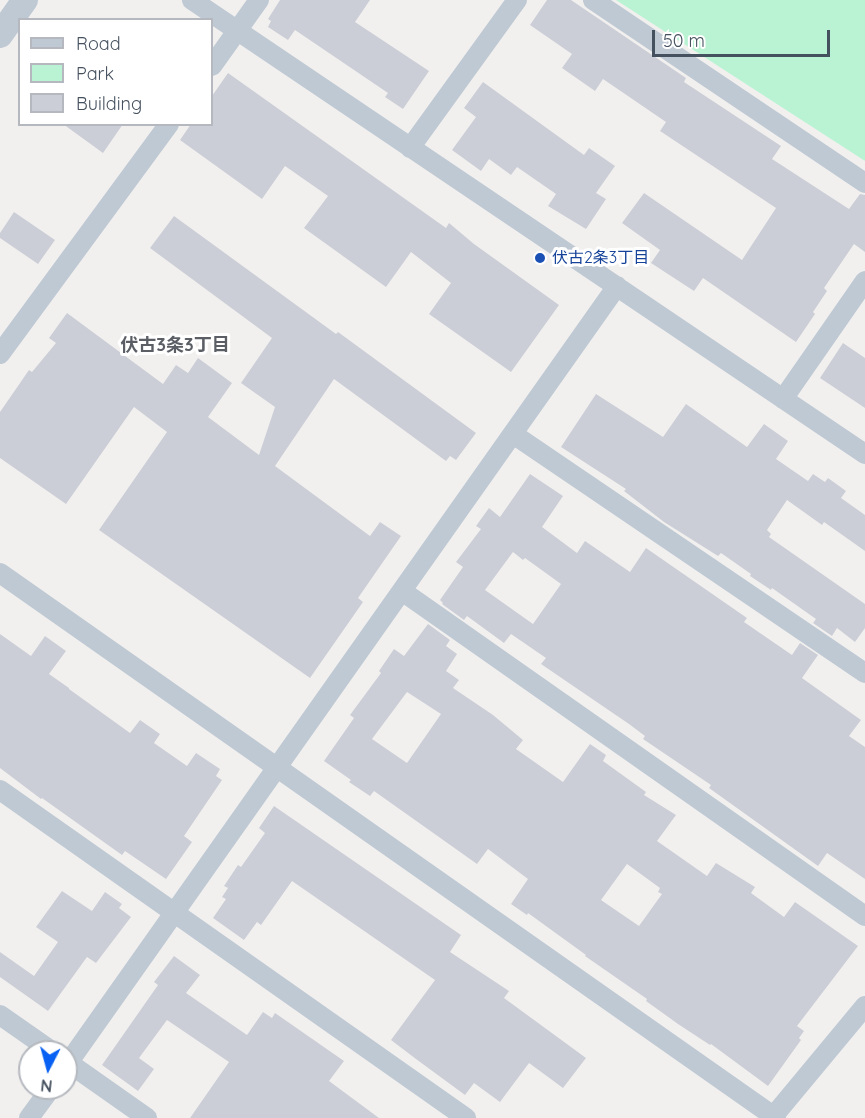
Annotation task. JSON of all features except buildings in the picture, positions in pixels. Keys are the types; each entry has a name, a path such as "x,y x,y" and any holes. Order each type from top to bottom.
{"street":[{"path":"0,35 26,0"},
{"path":"192,0 865,454"},
{"path":"213,65 259,0"},
{"path":"410,148 517,0"},
{"path":"593,0 865,183"},
{"path":"0,354 168,126"},
{"path":"783,399 865,281"},
{"path":"78,1041 175,913 617,286"},
{"path":"513,434 865,673"},
{"path":"0,573 774,1117 865,1006"},
{"path":"402,591 865,916"},
{"path":"0,790 466,1118"},
{"path":"0,1015 34,1040"},
{"path":"78,1071 147,1118"},
{"path":"29,1118 42,1100"}],"green space":[{"path":"616,0 865,0 865,161"}],"place":[{"name":"伏古2条3丁目","path":"540,258"}],"district":[{"name":"伏古3条3丁目","path":"175,346"}]}
